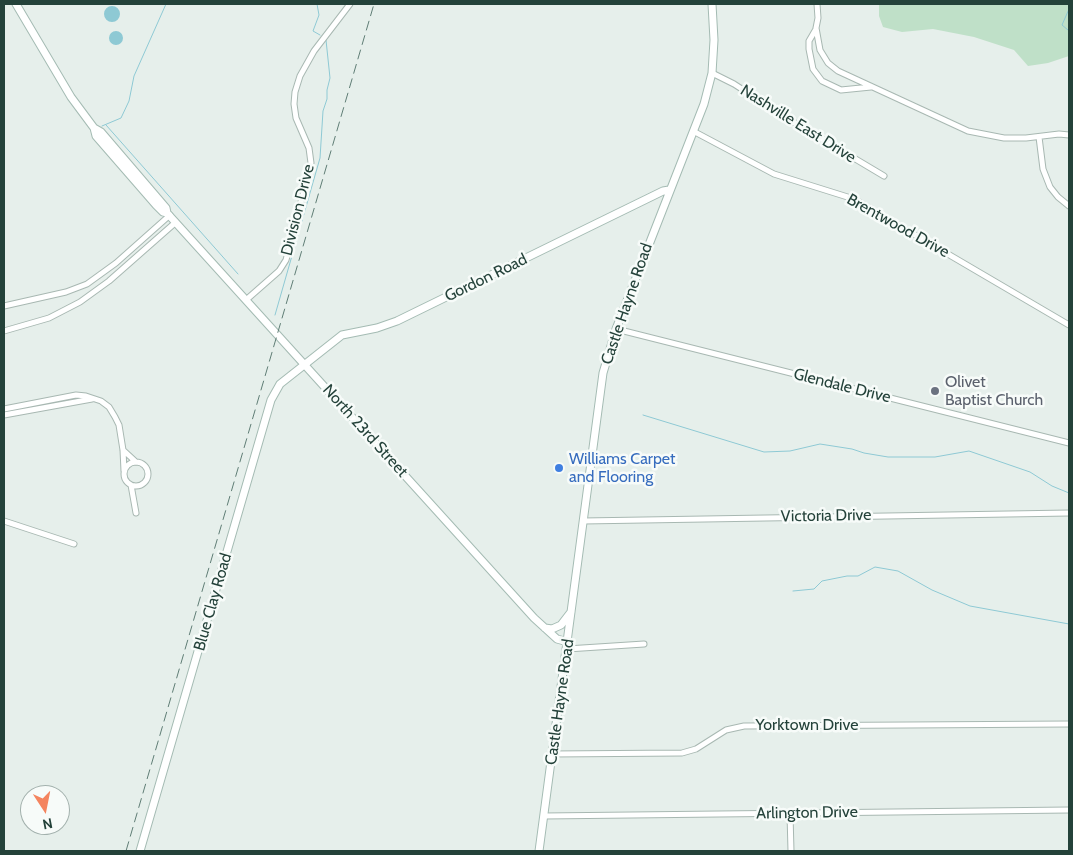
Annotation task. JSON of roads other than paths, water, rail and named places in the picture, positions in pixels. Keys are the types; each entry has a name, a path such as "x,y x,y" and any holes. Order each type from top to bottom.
{"main road":[{"name":"North 23rd Street","path":"16,4 71,97 106,148 162,212 168,214 176,222 541,626 568,645"},
{"name":"Castle Hayne Road","path":"539,851 573,609 601,386 607,355 669,190 704,104 712,73 714,40 712,4"},
{"name":"Gordon Road","path":"304,364 342,335 377,328 397,321 662,191 669,190"},
{"name":"Blue Clay Road","path":"140,851 271,400 280,384 304,364"},
{"path":"541,626 546,629 556,628 564,622 573,609"}],"street":[{"name":"Division Drive","path":"246,300 279,271 286,260 311,163 310,148 299,127 294,111 295,92 300,76 314,50 350,4"},
{"path":"817,4 818,18 816,28 809,41 814,69 822,81 841,90 872,87"},
{"path":"816,28 820,50 828,63 838,71 968,131 1004,138 1069,135"},
{"name":"Nashville East Drive","path":"712,73 734,84 884,176"},
{"name":"Brentwood Drive","path":"693,131 774,174 854,199 1069,325"},
{"path":"1039,136 1043,169 1050,188 1069,206"},
{"path":"4,306 66,292 86,284 116,264 168,214"},
{"path":"4,331 49,318 80,302 109,281 176,222"},
{"name":"Glendale Drive","path":"616,329 1069,443"},
{"path":"4,409 76,396 101,401 109,407 115,417 123,450 125,479 131,485 136,513"},
{"path":"4,415 93,399"},
{"path":"123,450 136,462 146,467 147,478 139,486 131,485"},
{"path":"124,471 129,464 136,462"},
{"name":"Victoria Drive","path":"583,521 1069,513"},
{"path":"4,521 74,544"},
{"path":"568,645 644,644"},
{"name":"Yorktown Drive","path":"552,754 682,753 696,749 726,730 744,726 1069,724"},
{"name":"Arlington Drive","path":"544,816 1069,810"},
{"path":"790,814 791,851"}],"water":[{"path":"112,6 120,14 112,22 104,14"},
{"path":"113,31 119,31 123,38 119,45 113,45 109,41 109,35"}],"waterway":[{"path":"102,126 121,118 129,101 134,76 166,4"},
{"path":"317,4 319,15 313,31 320,35"},
{"path":"1069,9 1062,25 1069,30"},
{"path":"275,315 320,158 323,111 330,78 326,40"},
{"path":"106,125 238,274"},
{"path":"643,415 764,452 790,451 820,444 888,457 935,457 969,451 1030,472 1052,486 1069,493"},
{"path":"793,591 814,589 822,581 847,576 858,576 875,567 898,571 932,590 970,606 1069,624"}],"railway":[{"path":"126,851 374,4"}],"place":[{"name":"Olivet Baptist Church","path":"935,391"},
{"name":"Williams Carpet and Flooring","path":"559,468"}]}
